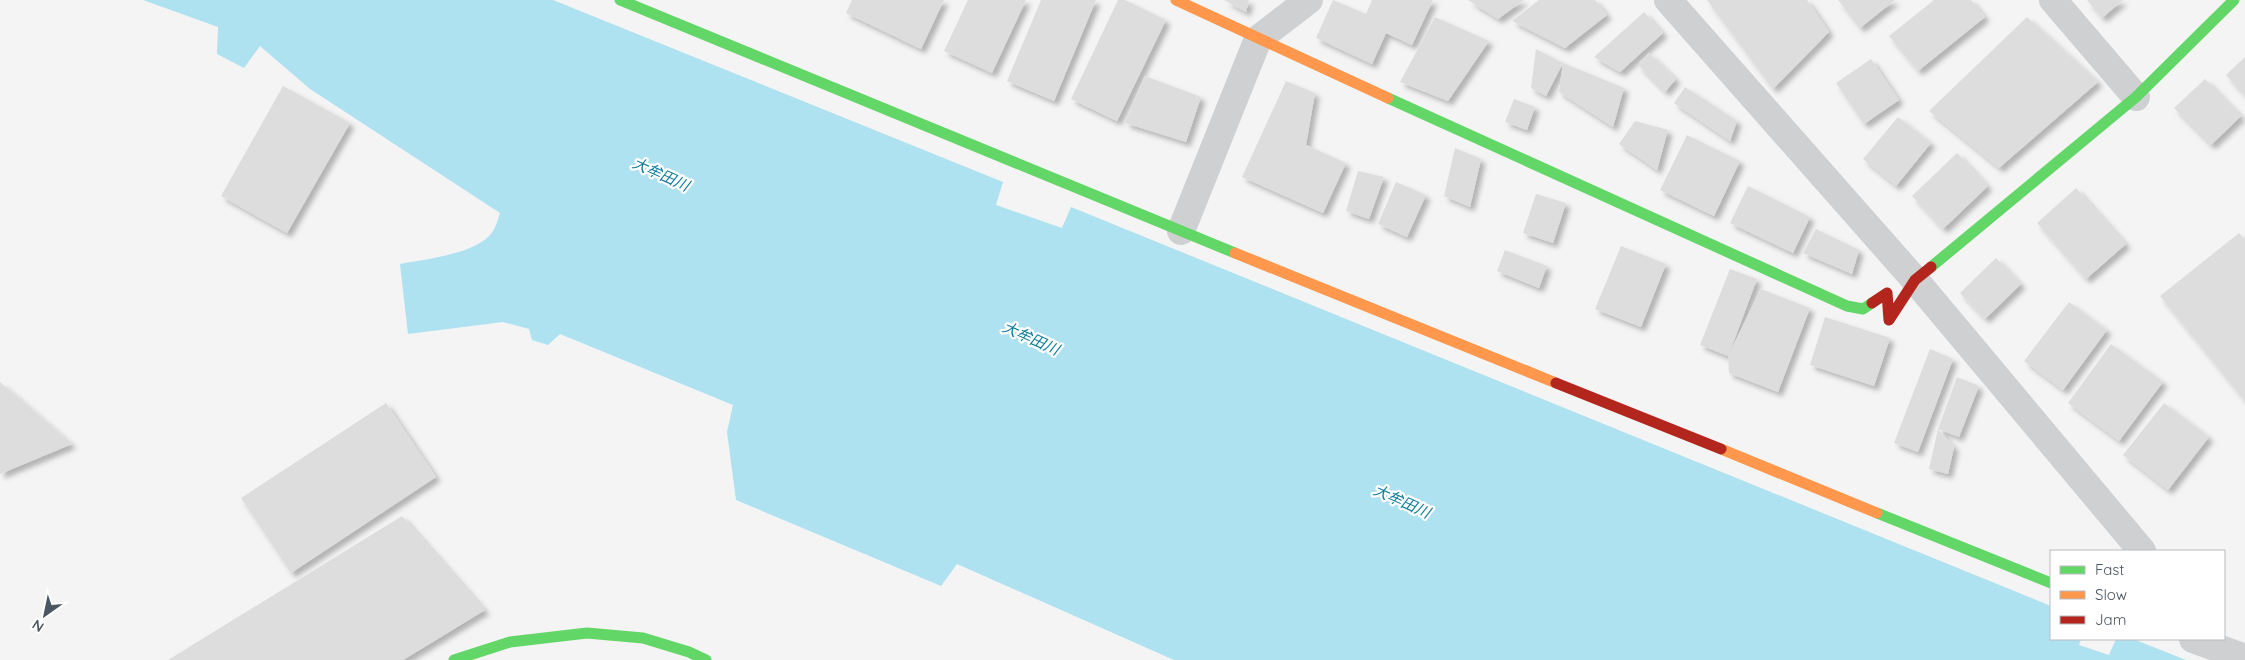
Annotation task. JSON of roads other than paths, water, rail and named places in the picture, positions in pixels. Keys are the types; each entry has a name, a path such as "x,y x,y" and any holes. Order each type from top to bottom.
{"street":[{"path":"620,0 1181,231 2050,583"},
{"path":"1176,0 1847,306 1863,309 1887,293 1889,320 1915,280 2136,96 2234,0"},
{"path":"1668,0 1915,280 2141,550"},
{"path":"2053,0 2136,96"},
{"path":"1181,231 1258,39 1307,1"},
{"path":"454,660 510,642 588,633 643,638 688,652 706,660"},
{"path":"2196,640 2245,658"}],"water":[{"name":"大牟田川","path":"143,0 553,0 1003,182 996,205 1062,228 1071,207 2050,606 2050,640 2081,640 2079,645 2109,655 2116,640 2136,640 2186,660 1174,660 957,564 941,586 736,500 727,432 733,405 560,334 548,345 532,340 529,329 503,322 408,334 400,264 451,254 476,245 486,239 493,231 500,213 310,89 260,46 244,68 217,54 218,27"}]}
